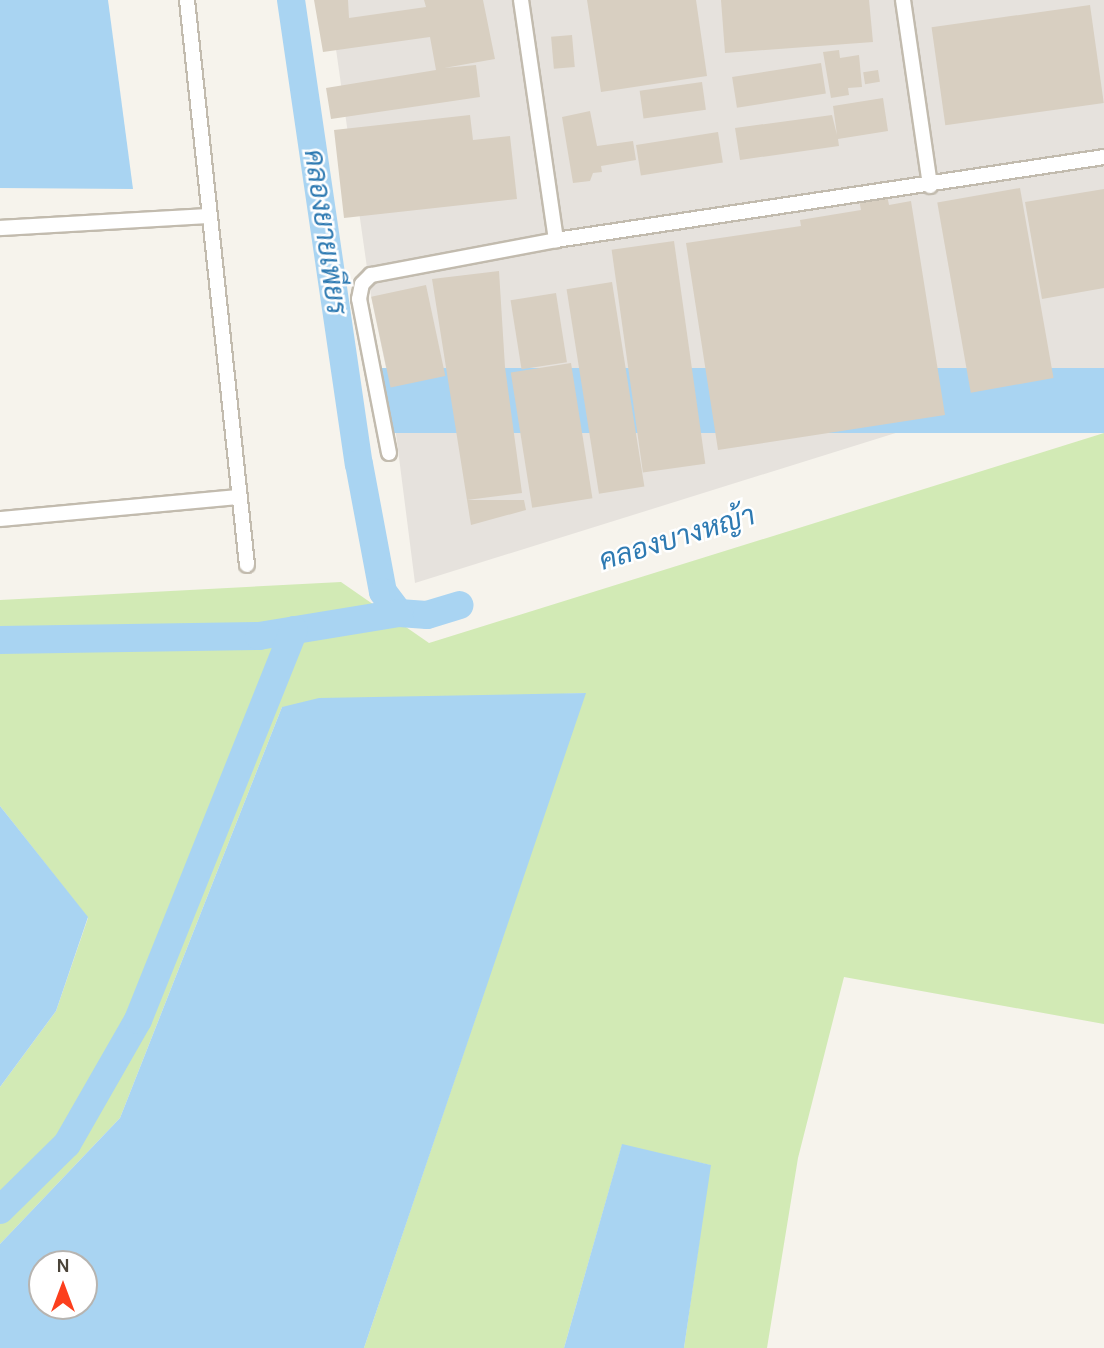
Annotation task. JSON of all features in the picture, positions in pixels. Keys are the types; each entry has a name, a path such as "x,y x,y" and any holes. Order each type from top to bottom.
{"lane":[{"path":"187,0 247,565"},
{"path":"520,0 556,240"},
{"path":"903,0 930,186"},
{"path":"389,453 359,299 362,284 370,275 407,265 556,240 930,186 1104,157"},
{"path":"0,228 209,216"},
{"path":"0,519 239,497"}],"shaded area":[{"path":"329,0 1104,0 1104,368 415,583 390,387 371,296"}],"green space":[{"path":"1104,433 1104,1024 844,977 798,1158 767,1348 684,1348 710,1165 622,1145 564,1348 364,1348 585,693 282,707 120,1118 0,1244 0,1087 56,1011 88,918 0,806 0,600 341,582 429,643"}],"water":[{"path":"0,0 108,0 133,189 0,188"},
{"path":"382,368 1104,368 1104,433 382,433"},
{"path":"586,693 364,1348 0,1348 0,1244 120,1118 282,707 319,698"},
{"path":"0,806 88,917 56,1011 0,1087"},
{"path":"622,1144 711,1165 684,1348 564,1348"}],"building":[{"path":"314,0 348,0 349,18 426,7 424,0 483,0 495,59 444,68 476,65 480,97 331,119 326,88 436,70 430,37 323,52"},
{"path":"587,0 696,0 707,76 601,92"},
{"path":"721,0 869,0 873,42 725,53"},
{"path":"1090,5 1104,103 945,125 932,27"},
{"path":"572,35 575,67 554,69 551,37"},
{"path":"839,50 840,58 859,55 862,87 848,88 849,95 831,98 823,52"},
{"path":"821,63 826,94 737,108 732,77"},
{"path":"878,70 880,82 865,84 863,72"},
{"path":"702,82 706,110 644,118 640,91"},
{"path":"883,98 888,131 838,139 839,146 740,160 735,128 832,115 837,135 833,106"},
{"path":"590,111 597,146 633,141 636,160 601,166 602,172 593,173 590,181 573,183 562,117"},
{"path":"470,115 473,140 510,136 517,199 344,218 334,130"},
{"path":"718,132 723,163 641,176 636,145"},
{"path":"1020,188 1054,378 971,393 937,203"},
{"path":"1104,189 1104,288 1042,299 1025,202"},
{"path":"887,195 889,205 911,201 945,415 718,450 686,243 801,226 800,220 861,210 859,200"},
{"path":"674,241 705,464 643,473 612,250"},
{"path":"499,271 505,367 522,493 467,500 432,279"},
{"path":"612,282 644,486 599,494 567,289"},
{"path":"426,285 445,376 391,388 371,297"},
{"path":"556,293 567,362 522,369 511,300"},
{"path":"571,363 592,498 532,508 511,373"},
{"path":"467,500 524,500 526,510 471,525"}],"waterway":[{"name":"คลองยายเพียร","path":"291,0 359,464 383,592 399,613 427,615 459,605"},
{"path":"0,640 259,636 399,613"},
{"path":"0,1210 67,1144 138,1020 294,630"}],"water label":[{"name":"คลองบางหญ้า","path":"677,538"}]}
